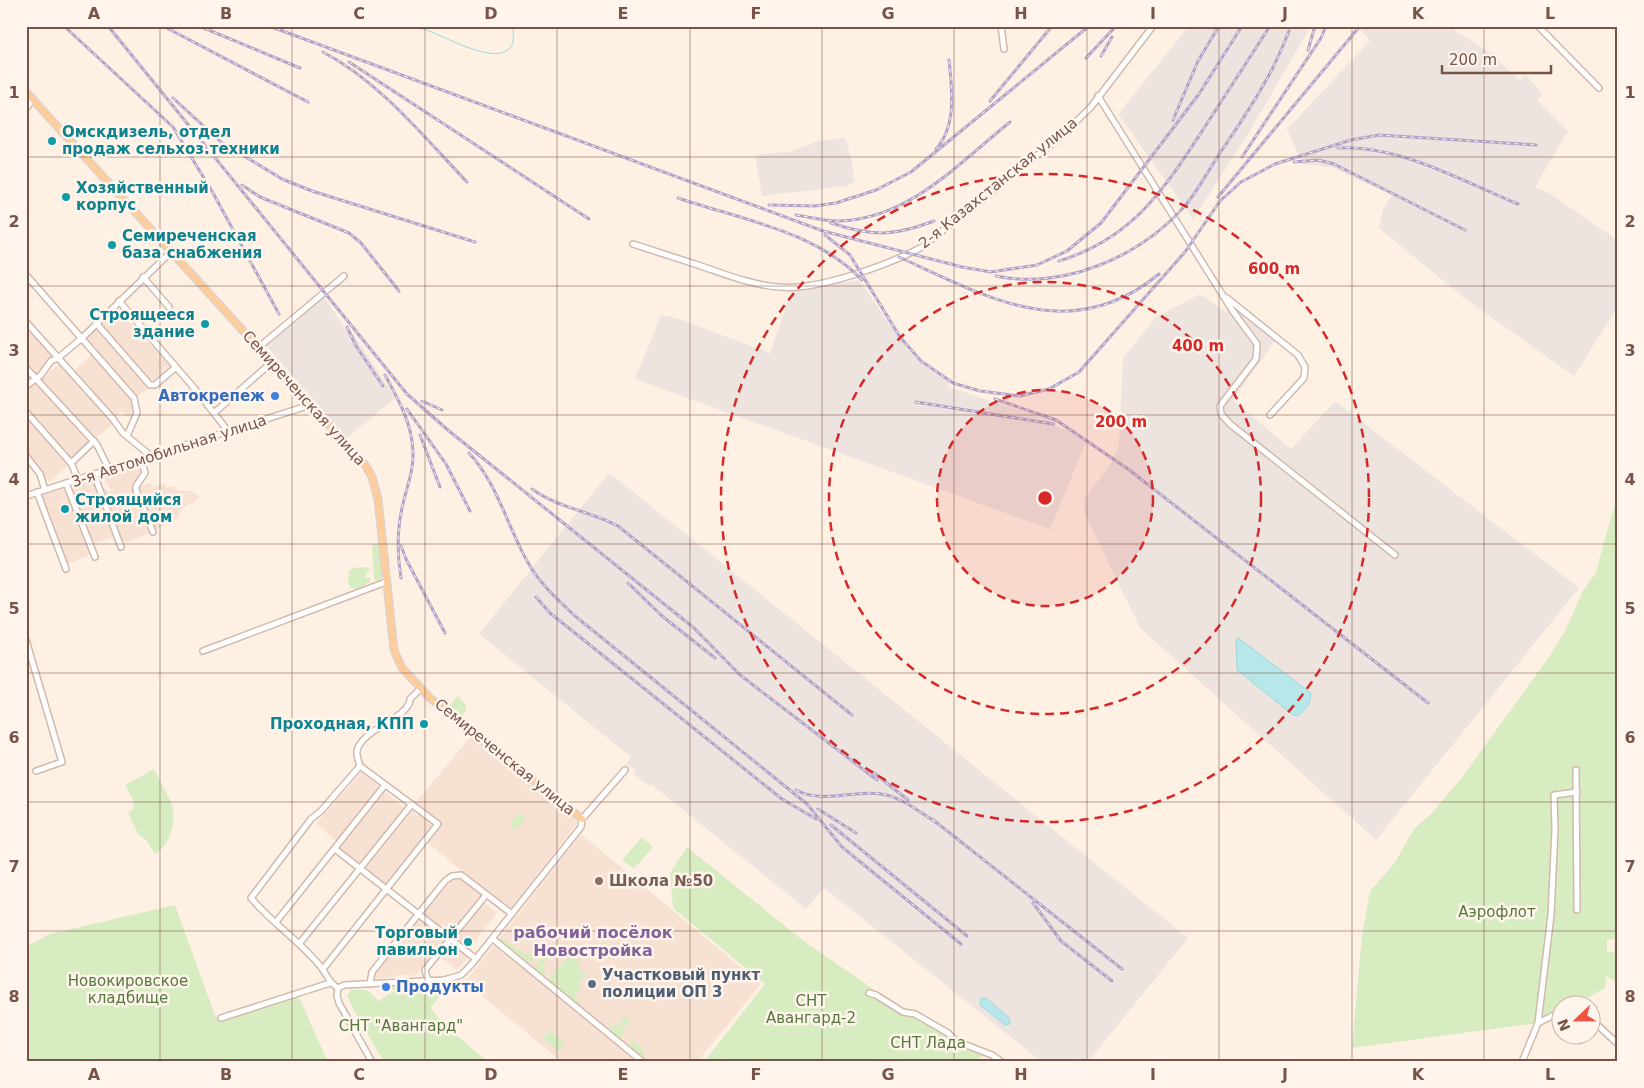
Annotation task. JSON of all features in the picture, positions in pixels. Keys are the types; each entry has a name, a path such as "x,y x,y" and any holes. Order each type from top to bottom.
{"main road":[{"name":"Семиреченская улица","path":"26,92 366,466 372,477 378,499 394,650 402,668 420,689 582,819"}],"street":[{"path":"1001,26 1004,49"},
{"name":"2-я Казахстанская улица","path":"633,244 740,280 782,288 823,282 875,267 922,247 1059,138 1091,107 1152,26"},
{"path":"1538,26 1600,88"},
{"path":"1098,96 1232,310 1253,337 1259,349 1251,366 1220,406 1221,414 1230,424 1279,465 1395,555"},
{"path":"26,109 33,99"},
{"path":"26,386 36,379 48,364 82,338 172,251"},
{"path":"26,275 134,398 137,413 127,436"},
{"path":"259,347 344,276"},
{"path":"143,277 169,306"},
{"path":"1226,298 1303,361 1304,378 1270,415"},
{"path":"119,301 228,431"},
{"path":"26,322 127,436 151,456"},
{"path":"96,323 150,386 155,385 176,367"},
{"path":"214,413 272,362"},
{"path":"26,368 94,441 110,470"},
{"name":"3-я Автомобильная улица","path":"26,496 310,405"},
{"path":"26,412 72,463 78,479"},
{"path":"72,463 94,441"},
{"path":"26,456 40,474 45,490"},
{"path":"141,459 145,473 136,486 136,490 153,532"},
{"path":"94,474 121,547"},
{"path":"66,483 95,557"},
{"path":"37,492 66,569"},
{"path":"202,651 386,582"},
{"path":"26,640 62,762 36,771"},
{"path":"323,969 438,824 360,766 357,752 359,746 379,727 410,705 410,698 420,689"},
{"path":"338,988 330,983 323,969 252,898 311,819 321,811 360,766"},
{"path":"372,1062 339,1003 336,996 338,988 344,985 428,981 454,978 461,975 493,939 581,827 582,819 624,770"},
{"path":"1576,770 1577,910"},
{"path":"276,922 336,849 385,785"},
{"path":"1522,1062 1538,1023 1537,1013 1545,975 1551,915 1555,830 1554,795 1577,792"},
{"path":"299,944 412,804"},
{"path":"336,849 360,870 476,959"},
{"path":"370,984 372,972 444,881 452,876 460,875 512,914"},
{"path":"428,981 425,970 486,895"},
{"path":"493,939 643,1062"},
{"path":"221,1018 330,983"},
{"path":"869,993 876,995 902,1012 916,1014 948,1033 956,1041 992,1055 1002,1062"},
{"path":"1538,1023 1552,1016"},
{"path":"1602,1029 1618,1044"}],"shaded area":[{"path":"1189,26 1301,26 1308,31 1247,136 1193,219 1118,114"},
{"path":"1358,26 1456,26 1454,30 1488,51 1519,80 1525,75 1543,94 1537,100 1568,131 1535,187 1552,195 1618,241 1618,307 1574,376 1463,297 1379,228 1383,210 1392,195 1331,167 1302,164 1287,129 1370,41"},
{"path":"845,138 855,182 846,186 762,196 755,155 793,151 818,141"},
{"path":"859,280 908,350 924,366 949,383 948,387 1056,422 1055,426 1069,431 1086,442 1050,529 635,379 661,315 676,318 770,353 791,291"},
{"path":"1200,294 1226,312 1228,310 1231,312 1234,308 1275,341 1233,400 1291,449 1335,401 1579,588 1376,840 1140,628 1085,514 1084,499 1110,465 1119,445 1123,358 1155,318"},
{"path":"323,296 349,334 353,334 395,398 347,438 266,345"},
{"path":"118,309 172,368 152,384 99,325"},
{"path":"26,327 54,358 35,376 26,367"},
{"path":"96,330 148,388 137,397 86,339"},
{"path":"91,355 132,401 135,412 130,418 122,411 114,417 74,371"},
{"path":"59,364 113,424 94,440 40,381"},
{"path":"36,383 88,442 70,460 26,410 26,392"},
{"path":"26,417 68,465 49,482 26,455"},
{"path":"140,464 143,474 132,486 150,533 127,542 121,541 99,490 105,488 109,492 111,490 103,478 105,474"},
{"path":"608,474 611,474 1188,938 1088,1062 1042,1062 824,888 806,909 651,784 649,786 638,778 634,773 635,770 626,764 631,757 479,634"},
{"path":"93,478 113,531 112,537 92,544 71,490 73,484"},
{"path":"150,483 153,487 164,483 167,488 171,486 179,491 191,491 199,497 194,502 184,506 178,518 155,530 138,491 138,487"},
{"path":"66,488 90,555 67,564 42,497"},
{"path":"473,734 578,822 510,911 428,843 442,826 415,803"},
{"path":"361,772 380,787 337,841 316,824"},
{"path":"385,792 405,808 358,865 338,850"},
{"path":"412,811 417,815 419,813 434,826 385,886 366,868"},
{"path":"581,834 761,984 697,1062 562,1062 465,982"},
{"path":"456,876 482,896 449,935 423,914"},
{"path":"483,902 497,913 468,950 454,940"},
{"path":"419,917 446,938 415,976 397,975 394,977 376,978 374,975 407,935"},
{"path":"451,943 468,957 457,970 440,957"}],"green space":[{"name":"Аэрофлот","path":"1618,503 1618,938 1607,940 1607,953 1618,950 1618,983 1606,976 1605,988 1591,996 1552,996 1552,1016 1538,1023 1352,1048 1362,936 1370,891 1394,864 1414,829 1433,812 1463,776 1549,657 1565,631 1583,591 1596,572 1613,510"},
{"path":"375,544 380,546 383,576 378,582 374,579 372,546"},
{"path":"368,567 370,572 366,573 366,578 370,578 370,582 357,590 351,588 348,583 349,571 354,568"},
{"path":"458,696 466,706 466,711 459,718 447,708"},
{"path":"154,769 172,805 173,811 171,833 164,846 155,854 146,840 138,834 128,813 133,809 134,802 125,785"},
{"path":"519,812 526,818 515,830 509,825"},
{"path":"642,837 653,847 634,869 622,860"},
{"name":"СНТ Авангард-2","path":"687,847 805,942 920,1021 923,1018 985,1054 975,1062 704,1062 765,984 673,908 670,873"},
{"name":"Новокировское кладбище","path":"175,905 216,1018 231,1013 233,1017 298,995 328,1062 26,1062 26,947 49,934"},
{"path":"500,937 525,954 532,954 538,949 539,951 534,960 527,963 500,942"},
{"path":"550,948 555,951 542,965 546,972 542,975 535,969 535,965 540,960 541,954"},
{"path":"572,952 575,953 581,970 587,975 579,981 580,989 574,995 579,1000 577,1003 573,1002 549,980"},
{"name":"СНТ \"Авангард\"","path":"451,983 430,1008 447,1027 488,1062 384,1062 353,1009 347,995 351,990 364,990 372,994 378,1001 394,991 392,987"},
{"path":"625,1017 629,1018 630,1022 622,1028 624,1032 620,1040 608,1028 613,1025 620,1026 622,1019"},
{"path":"550,1030 565,1043 559,1051 543,1038"},
{"path":"635,1041 644,1051 644,1056 637,1054 631,1049 628,1045"}],"water":[{"path":"1238,638 1311,693 1308,706 1298,716 1293,715 1237,670 1236,640"},
{"path":"981,998 986,998 1009,1018 1010,1024 1005,1025 980,1005"}],"waterway":[{"path":"385,26 423,29 469,48 495,54 505,52 512,45 513,26"}],"railway":[{"path":"64,26 173,127 213,193 279,314"},
{"path":"108,26 407,394 449,431 694,628 740,675 877,780"},
{"path":"163,26 308,102"},
{"path":"199,26 300,68"},
{"path":"269,26 823,231 962,267 991,272 1037,265 1067,251 1101,223 1199,94 1242,26"},
{"path":"990,101 1052,26"},
{"path":"769,205 815,206 836,203 876,190 911,172 1089,26"},
{"path":"1086,58 1116,26"},
{"path":"1173,120 1198,61 1219,26"},
{"path":"1059,261 1086,251 1109,238 1129,224 1147,206 1178,167 1270,26"},
{"path":"1308,50 1315,26"},
{"path":"1242,157 1321,38 1326,26"},
{"path":"1218,197 1360,26"},
{"path":"996,276 1022,279 1074,274 1099,266 1123,254 1145,241 1166,225 1193,195 1248,111 1272,70 1289,31"},
{"path":"1101,56 1112,37"},
{"path":"323,52 344,64 382,94 467,182"},
{"path":"936,149 943,140 952,107 949,60"},
{"path":"349,62 589,219"},
{"path":"173,98 221,142 282,179 312,191 475,242"},
{"path":"796,215 838,221 863,218 887,211 910,200 952,171 1010,122"},
{"path":"825,235 850,255 900,337 921,361 953,383 980,391 1020,396 1049,389 1079,372 1185,252 1220,201 1241,182 1275,164 1351,140 1379,135 1536,145"},
{"path":"1338,148 1361,148 1407,158 1518,204"},
{"path":"1294,162 1318,160 1334,164 1465,230"},
{"path":"242,185 260,197 349,233 361,243 399,291"},
{"path":"678,198 776,228 800,238 822,249 843,263 862,280"},
{"path":"831,223 859,231 883,233 907,230 934,221"},
{"path":"899,257 964,287 997,299 1029,308 1061,311 1094,308 1126,296 1159,274"},
{"path":"347,327 356,346 383,386"},
{"path":"385,375 407,421 413,451 399,532 398,550 401,578"},
{"path":"995,399 1056,420 1128,469 1428,703"},
{"path":"422,401 442,410"},
{"path":"916,402 1053,424"},
{"path":"407,409 446,464 470,511"},
{"path":"420,435 440,487"},
{"path":"469,453 487,477 532,569 555,597 575,616 807,804 842,847 961,944"},
{"path":"532,489 552,501 618,526 852,715"},
{"path":"401,546 445,633"},
{"path":"628,583 662,616 715,658"},
{"path":"536,597 550,613 782,799 816,819"},
{"path":"873,772 908,800"},
{"path":"796,790 817,796 864,793 887,795 907,803 937,823"},
{"path":"818,809 856,833"},
{"path":"932,819 1122,969"},
{"path":"831,825 967,936"},
{"path":"1033,903 1061,941 1112,981"}],"place":[{"name":"Омскдизель, отдел продаж сельхоз.техники","path":"52,141"},
{"name":"Хозяйственный корпус","path":"66,197"},
{"name":"Семиреченская база снабжения","path":"112,245"},
{"name":"Строящееся здание","path":"205,324"},
{"name":"Автокрепеж","path":"275,396"},
{"name":"Строящийся жилой дом","path":"65,509"},
{"name":"Проходная, КПП","path":"424,724"},
{"name":"Школа №50","path":"599,881"},
{"name":"Торговый павильон","path":"468,942"},
{"name":"Участковый пункт полиции ОП 3","path":"592,984"},
{"name":"Продукты","path":"386,987"}],"district":[{"name":"рабочий посёлок Новостройка","path":"593,941"}],"park label":[{"name":"СНТ Лада","path":"928,1043"}]}
